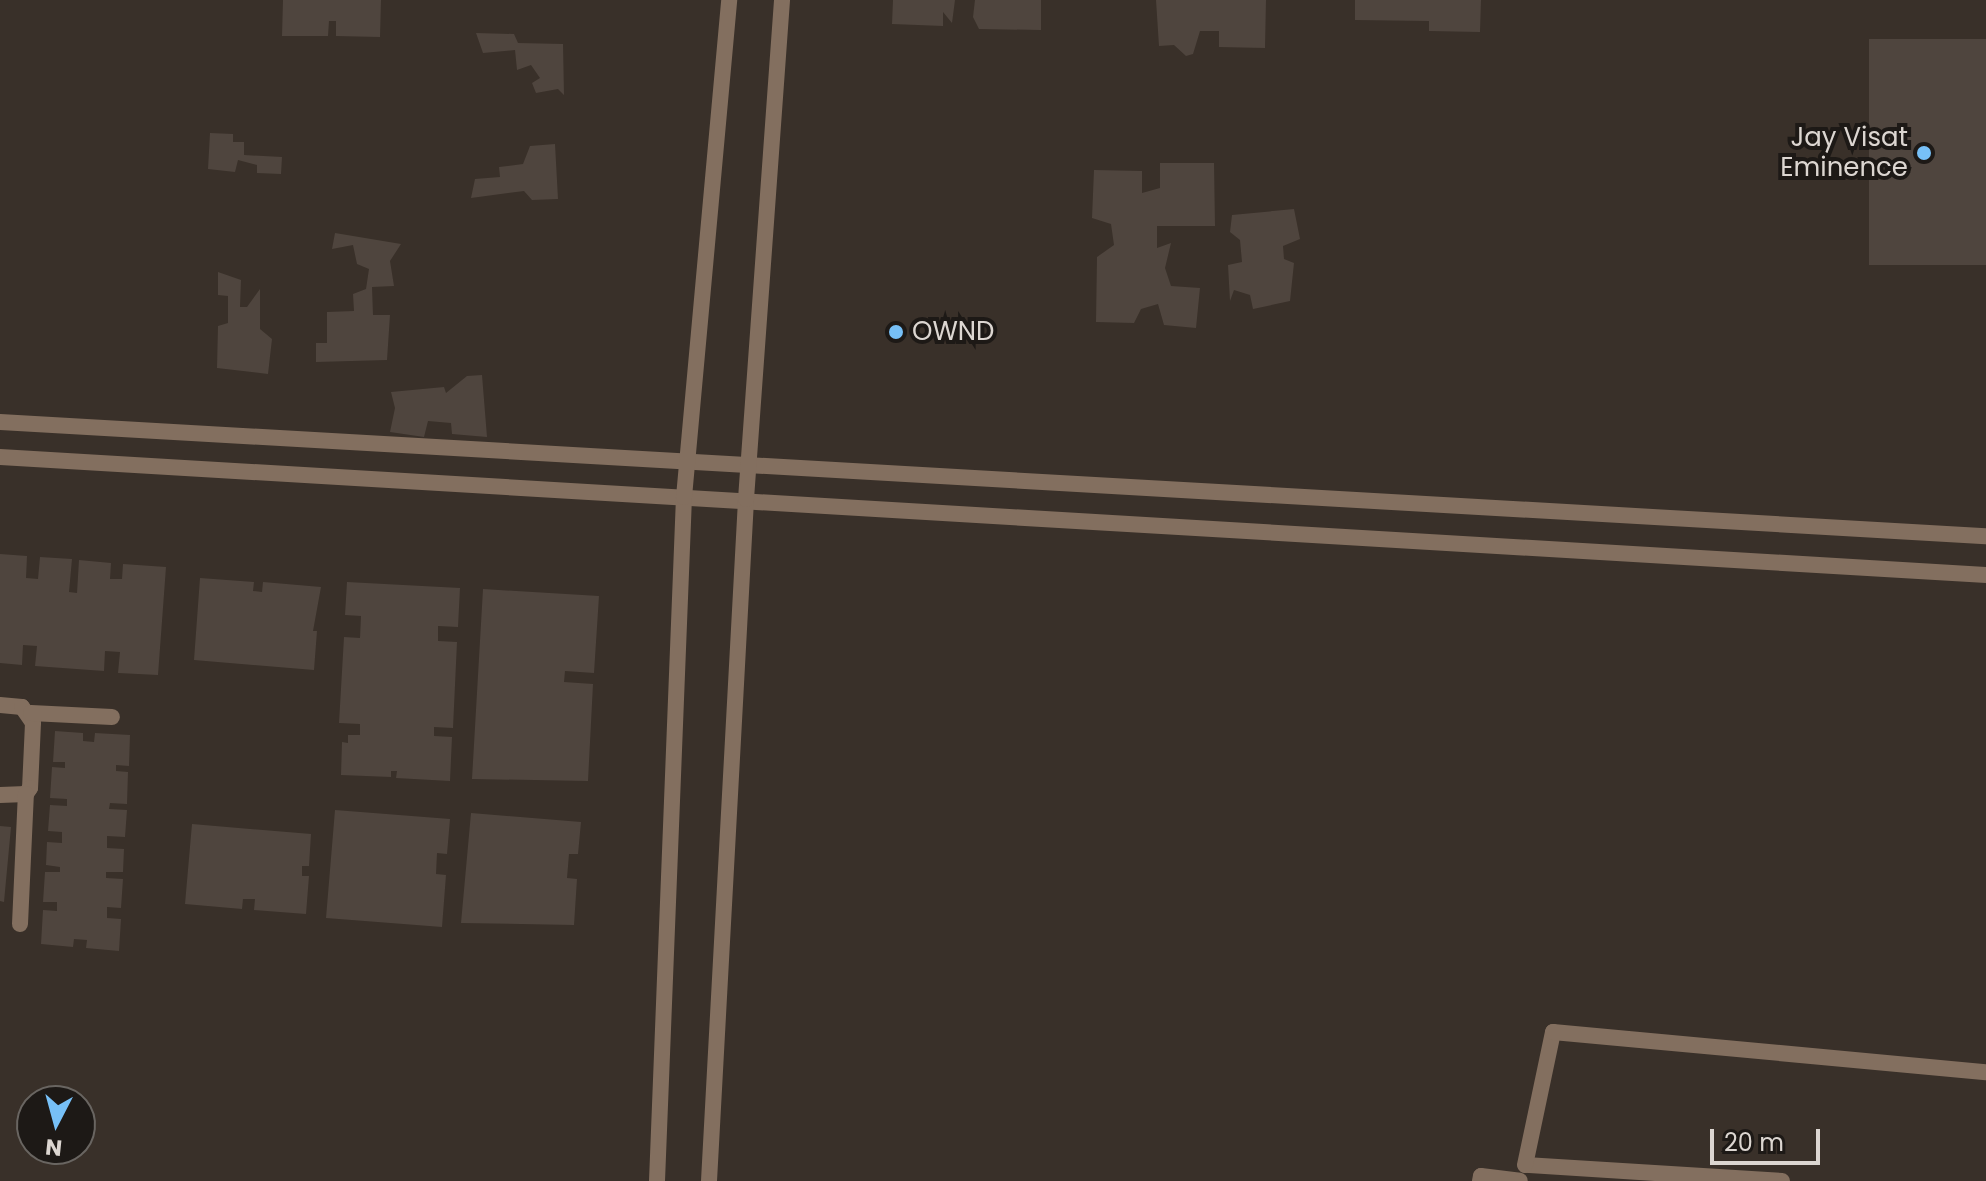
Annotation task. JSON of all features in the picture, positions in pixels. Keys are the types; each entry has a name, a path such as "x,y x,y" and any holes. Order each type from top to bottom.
{"street":[{"path":"657,1181 684,497 729,0"},
{"path":"709,1181 746,499 782,0"},
{"path":"0,422 1986,536"},
{"path":"0,457 1986,575"},
{"path":"0,705 31,713 112,717"},
{"path":"20,924 26,794 30,788 31,713"},
{"path":"0,795 26,794"},
{"path":"1782,1181 1525,1165 1553,1032 1986,1072"},
{"path":"1480,1181 1481,1176 1520,1181"}],"building":[{"path":"283,0 381,0 380,37 336,36 336,21 329,21 328,36 282,36"},
{"path":"893,0 955,0 952,23 943,12 943,26 892,24"},
{"path":"975,0 1041,0 1041,30 979,29 973,17"},
{"path":"1156,0 1266,0 1265,48 1219,47 1219,31 1200,31 1193,54 1186,56 1174,45 1159,46"},
{"path":"1355,0 1481,0 1480,32 1429,31 1429,21 1355,20"},
{"path":"476,33 514,34 518,43 563,44 564,95 558,89 536,93 532,83 540,78 531,65 517,70 515,50 483,53"},
{"name":"Jay Visat Eminence","path":"1869,39 1986,39 1986,265 1869,265"},
{"path":"210,133 233,134 233,142 244,142 244,155 282,157 281,174 257,173 257,165 238,160 235,172 208,169"},
{"path":"555,144 558,199 532,200 524,191 471,198 475,179 500,177 499,167 523,164 530,146"},
{"path":"1160,163 1214,163 1215,226 1157,226 1157,248 1171,243 1165,268 1171,286 1200,288 1196,328 1164,325 1158,304 1141,309 1134,323 1096,322 1097,257 1114,245 1111,224 1092,218 1094,170 1142,171 1142,193 1160,188"},
{"path":"1294,209 1300,239 1283,246 1284,259 1294,263 1290,301 1253,309 1250,295 1234,290 1230,301 1228,265 1242,262 1240,240 1230,232 1232,215"},
{"path":"335,233 401,244 390,261 394,286 372,287 373,315 390,315 387,360 316,362 316,343 327,343 327,312 354,311 353,294 366,289 369,269 357,264 353,245 332,249"},
{"path":"218,272 241,280 240,307 247,307 260,289 260,329 272,339 268,374 217,368 218,326 228,323 228,296 218,295"},
{"path":"482,375 487,437 452,434 451,423 428,421 424,437 390,432 395,408 391,392 444,387 446,393 467,376"},
{"path":"0,554 27,556 26,578 38,579 40,557 72,559 69,592 77,593 79,560 111,563 110,579 122,579 123,564 166,567 158,675 118,673 120,652 105,651 104,671 35,666 37,646 23,645 22,665 0,663"},
{"path":"200,578 254,582 253,591 262,592 263,582 321,587 313,631 317,631 314,670 194,660"},
{"path":"347,582 460,588 458,627 438,626 438,641 457,642 453,728 434,727 434,736 452,737 450,781 396,778 397,771 391,771 391,777 341,775 342,742 348,743 348,735 360,735 360,724 339,723 344,637 360,638 361,616 345,615"},
{"path":"483,589 599,596 594,673 565,671 564,682 593,684 588,781 472,779"},
{"path":"55,731 83,733 83,741 94,742 95,733 130,735 129,766 116,765 116,771 128,772 127,804 110,803 109,809 127,810 125,837 107,836 107,848 124,849 123,872 106,872 106,878 123,879 121,908 107,907 107,918 121,919 119,951 86,948 87,940 74,939 73,947 41,944 43,910 57,911 57,902 43,902 45,872 60,872 60,867 46,865 47,842 62,843 62,832 48,831 50,805 67,806 67,799 50,798 52,767 65,768 65,762 53,762"},
{"path":"335,810 450,819 447,854 437,853 436,874 446,875 442,927 326,918"},
{"path":"471,813 581,822 578,854 569,854 567,878 577,879 574,925 461,923"},
{"path":"192,824 311,834 309,866 302,866 302,876 309,876 306,914 254,910 255,899 243,899 242,909 185,904"},
{"path":"0,826 11,827 4,902 0,901"}],"place":[{"name":"Jay Visat Eminence","path":"1924,153"},
{"name":"OWND","path":"896,332"}]}
